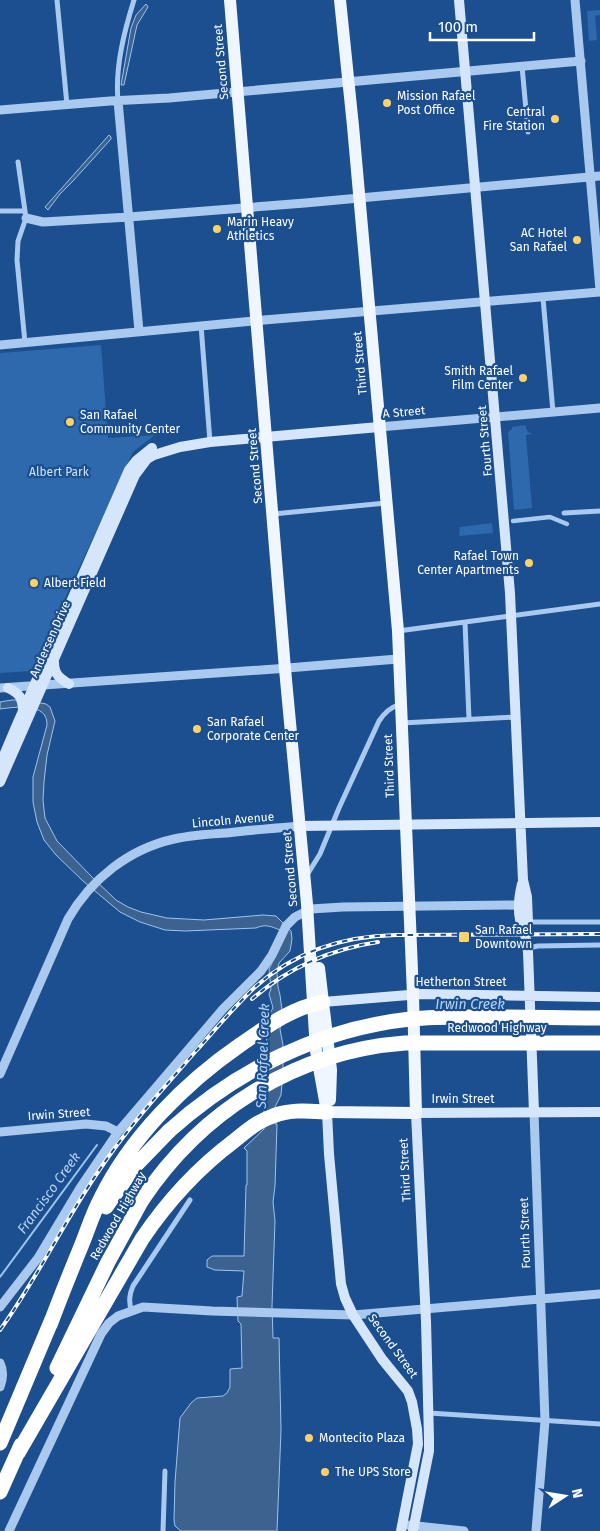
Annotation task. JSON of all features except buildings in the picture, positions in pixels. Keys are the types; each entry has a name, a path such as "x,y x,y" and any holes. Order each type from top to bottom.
{"highway":[{"path":"50,1325 107,1186 120,1165 154,1121 190,1085 224,1056 298,1008 318,1003"},
{"name":"Redwood Highway","path":"0,1443 83,1250 108,1203 135,1166 169,1131 214,1095 252,1070 305,1045 350,1030 395,1021 440,1017 600,1018"},
{"name":"Redwood Highway","path":"0,1492 81,1316 142,1200 178,1154 199,1131 218,1116 264,1085 290,1072 320,1061 379,1046 405,1043 600,1044"},
{"path":"18,1453 118,1278 151,1227 191,1178 238,1137 263,1120 293,1111 326,1112"}],"main road":[{"name":"Second Street","path":"230,0 285,668 309,929 317,948 318,1003 332,1080 331,1098 326,1112 339,1272 345,1298 354,1315 382,1359 408,1391 412,1402 418,1444 402,1528"},
{"name":"Third Street","path":"340,0 360,198 398,631 414,995 416,1113 429,1413 429,1451 413,1529"},
{"name":"Fourth Street","path":"459,0 512,616 523,880 527,897 528,922 525,934"},
{"name":"A Street","path":"153,452 180,441 210,442 379,427"},
{"name":"Andersen Drive","path":"0,765 20,726 23,710 29,698 54,662 135,475 153,452"},
{"name":"Andersen Drive","path":"38,686 129,470 136,461 153,452"},
{"path":"54,662 54,669 59,678 69,684"},
{"path":"4,688 29,698"},
{"name":"Andersen Drive","path":"0,782 29,698"},
{"name":"Lincoln Avenue","path":"300,826 333,824 600,822"},
{"name":"Fourth Street","path":"523,880 519,905 520,925 525,934 527,948 534,1112"},
{"name":"Hetherton Street","path":"318,1003 414,995 600,997"},
{"name":"Irwin Street","path":"326,1112 600,1112"}],"street":[{"path":"57,0 68,104"},
{"path":"134,0 126,25 117,84 139,331"},
{"path":"0,345 256,320 543,298 600,291 596,176 575,0"},
{"path":"0,110 169,98 581,61"},
{"path":"522,66 528,132"},
{"path":"18,162 26,215 18,241 17,260 25,343"},
{"path":"0,212 26,215 43,222 129,217 596,176"},
{"path":"543,298 553,412"},
{"path":"201,325 210,442"},
{"name":"A Street","path":"379,427 600,408"},
{"path":"273,514 386,503"},
{"path":"564,513 600,511"},
{"path":"513,521 550,517 567,524"},
{"path":"398,631 600,604"},
{"path":"464,622 469,719"},
{"path":"4,688 398,659"},
{"path":"305,879 320,854 378,722 391,707 401,703"},
{"path":"401,723 516,717"},
{"name":"Lincoln Avenue","path":"0,1074 74,909 102,876 134,854 154,845 175,839 196,835 300,826"},
{"path":"0,1307 38,1258 80,1188 118,1132 227,1005 262,971 280,938 295,917 308,910 343,907 519,905"},
{"path":"528,922 600,922"},
{"path":"527,948 538,946 600,945"},
{"name":"Fourth Street","path":"534,1112 545,1421 536,1531"},
{"name":"Irwin Street","path":"0,1132 86,1124 106,1126 118,1132"},
{"path":"131,1310 129,1300 133,1286 190,1200"},
{"path":"9,1531 101,1334 118,1316 131,1310 143,1307 156,1307 212,1311 354,1315 600,1294"},
{"path":"0,1362 3,1378 0,1388"},
{"path":"429,1413 600,1424"},
{"path":"163,1531 165,1471"},
{"path":"402,1528 464,1531"}],"green space":[{"path":"600,10 600,15 595,16 597,40 589,41 587,11"},
{"name":"Albert Park","path":"101,345 108,438 155,435 133,452 31,671 0,673 0,353"},
{"path":"525,425 528,432 532,434 526,435 532,508 514,510 508,432 512,427"},
{"path":"492,523 493,533 459,536 460,527"}],"shaded area":[{"path":"146,4 148,7 137,25 124,85 121,85 131,28 136,15"},
{"path":"109,135 111,139 60,194 48,210 45,207"},
{"path":"12,700 46,704 50,707 55,721 47,755 44,782 45,818 57,841 116,900 141,912 167,918 204,920 263,915 276,916 291,931 290,951 279,963 277,973 282,1010 280,1029 283,1045 283,1072 281,1095 275,1107 275,1124 277,1124 273,1202 275,1221 272,1306 273,1338 279,1338 281,1430 277,1531 181,1531 175,1526 174,1520 180,1418 197,1398 223,1396 227,1393 230,1387 230,1369 242,1368 241,1324 238,1321 237,1297 242,1296 244,1271 215,1270 207,1267 207,1260 212,1256 244,1256 247,1151 244,1148 264,1129 264,1111 259,1099 265,1068 267,1031 270,1013 273,1008 269,994 271,989 269,969 278,951 280,930 265,926 185,931 165,930 140,922 120,912 83,881 56,855 44,840 37,822 33,802 33,777 47,725 46,718 37,709 14,707 0,709 0,702"}],"waterway":[{"name":"Francisco Creek","path":"0,1277 97,1145"}],"railway":[{"path":"0,1330 26,1291 74,1209 122,1138 239,1003 269,975 320,948 376,936 600,934"},
{"path":"252,999 295,969 327,955 378,942"}],"place":[{"name":"Mission Rafael Post Office","path":"387,103"},
{"name":"Central Fire Station","path":"555,119"},
{"name":"Marin Heavy Athletics","path":"217,229"},
{"name":"AC Hotel San Rafael","path":"577,240"},
{"name":"Smith Rafael Film Center","path":"523,378"},
{"name":"San Rafael Community Center","path":"70,422"},
{"name":"Rafael Town Center Apartments","path":"529,563"},
{"name":"Albert Field","path":"34,583"},
{"name":"San Rafael Corporate Center","path":"197,729"},
{"name":"San Rafael Downtown","path":"464,937"},
{"name":"Montecito Plaza","path":"309,1438"},
{"name":"The UPS Store","path":"325,1472"}],"water label":[{"name":"Irwin Creek","path":"470,1004"},
{"name":"San Rafael Creek","path":"263,1056"}]}
